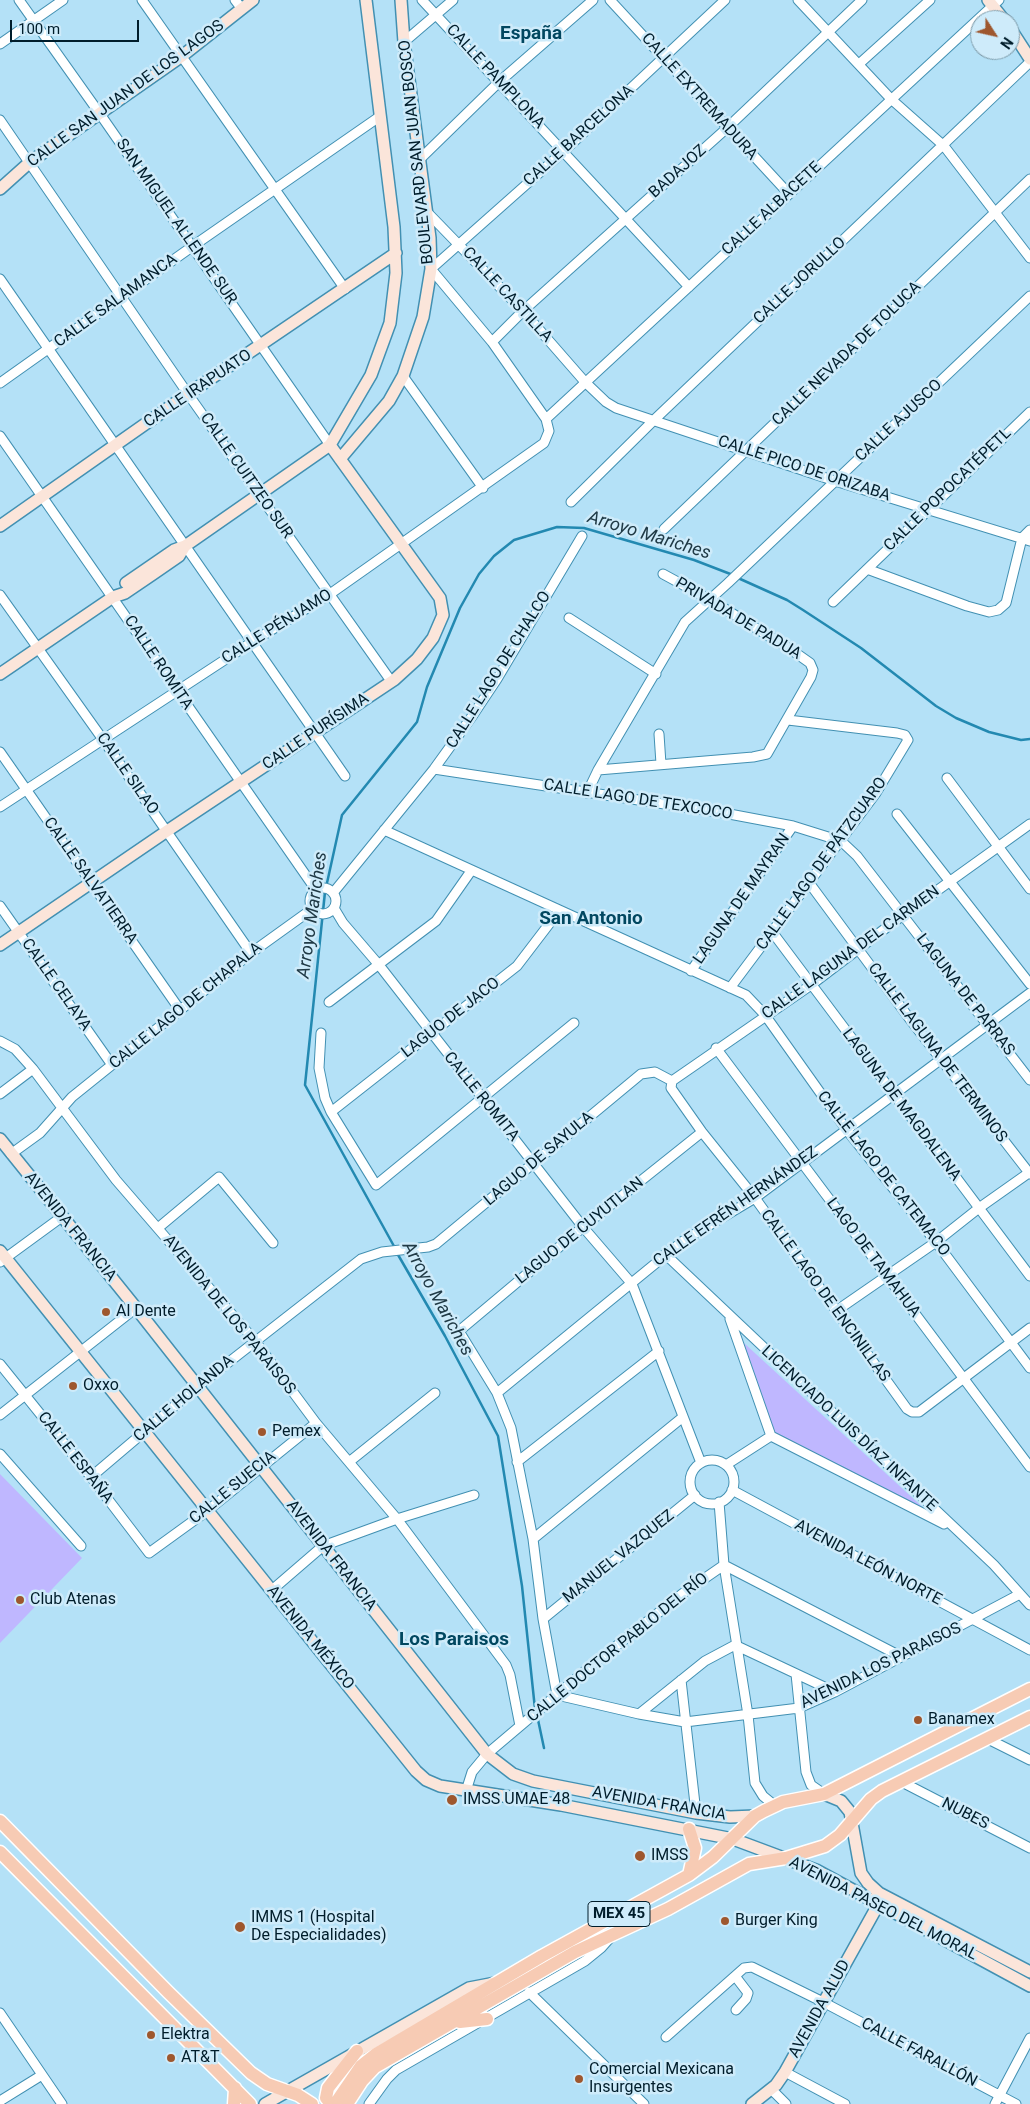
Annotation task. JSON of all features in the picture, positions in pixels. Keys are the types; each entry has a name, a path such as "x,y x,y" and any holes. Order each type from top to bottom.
{"main road":[{"name":"MEX 45","path":"499,1982 689,1875 713,1858 755,1816 774,1806 800,1798 824,1794 1030,1689"},
{"name":"MEX 45","path":"347,2104 375,2067 575,1952 668,1909 749,1864 786,1858 825,1846 852,1823 871,1799 900,1781 1030,1717"},
{"path":"0,1821 168,1992 251,2073 267,2084 298,2095 312,2104"},
{"path":"689,1829 695,1848 689,1875"},
{"path":"0,1852 250,2104"},
{"path":"335,2104 361,2066 368,2059 499,1982"},
{"path":"452,2024 487,2019"},
{"path":"331,2104 326,2098 328,2088 357,2051"},
{"path":"234,2104 235,2088"}],"street":[{"name":"SAN MIGUEL ALLENDE SUR","path":"18,0 193,246 330,445"},
{"path":"0,44 63,0"},
{"path":"142,0 345,289"},
{"name":"CALLE SAN JUAN DE LOS LAGOS","path":"0,189 30,162 182,56 238,5 253,0"},
{"name":"BOULEVARD SAN JUAN BOSCO","path":"330,445 371,375 390,323 394,293 396,253 366,0"},
{"name":"BOULEVARD SAN JUAN BOSCO","path":"340,460 389,401 402,376 423,317 431,269 426,210 404,42 401,0"},
{"name":"CALLE PAMPLONA","path":"422,0 689,287"},
{"path":"404,42 453,0"},
{"path":"419,160 499,82 593,0"},
{"name":"CALLE EXTREMADURA","path":"610,0 788,193"},
{"name":"CALLE BARCELONA","path":"431,269 564,151 726,0"},
{"path":"798,0 890,99 944,146 1030,258"},
{"name":"BADAJOZ","path":"492,342 523,311 727,128 862,0"},
{"path":"859,64 930,0"},
{"name":"CALLE ALBACETE","path":"546,419 994,2"},
{"path":"1020,44 1030,60"},
{"name":"CALLE JORULLO","path":"571,502 654,420 944,146 1030,60"},
{"name":"CALLE SALAMANCA","path":"0,383 274,189 380,117"},
{"name":"CALLE CUITZEO SUR","path":"0,120 188,394 391,681"},
{"name":"CALLE NEVADA DE TOLUCA","path":"664,529 1030,179"},
{"name":"CALLE CASTILLA","path":"426,210 523,311 585,382"},
{"name":"CALLE IRAPUATO","path":"0,526 188,394 396,253"},
{"path":"431,269 492,342 546,419"},
{"path":"0,279 313,733 345,776"},
{"name":"CALLE AJUSCO","path":"587,793 598,770 656,674 684,622 746,566 1030,296"},
{"path":"402,376 482,488"},
{"name":"CALLE PICO DE ORIZABA","path":"585,382 606,402 616,408 835,481 1026,540"},
{"name":"CALLE POPOCATÉPETL","path":"833,602 1030,412"},
{"name":"CALLE PÉNJAMO","path":"0,807 104,741 252,642 330,594 544,444 549,431 546,419"},
{"name":"CALLE ROMITA","path":"0,436 43,495 177,691 318,889"},
{"path":"0,674 113,597 120,588 174,550 185,546 330,445"},
{"name":"CALLE PURÍSIMA","path":"0,945 391,681 411,665 428,644 439,625 443,610 436,590 330,445"},
{"path":"867,569 967,606 989,612 1002,608 1009,595 1030,530"},
{"name":"CALLE LAGO DE CHALCO","path":"332,892 434,769 497,679 582,536"},
{"name":"PRIVADA DE PADUA","path":"663,574 710,599 810,663 813,670 811,676 788,720"},
{"name":"CALLE SILAO","path":"0,596 104,741 251,953"},
{"path":"569,618 656,674"},
{"path":"598,770 753,758 767,754 788,720"},
{"name":"CALLE LAGO DE PÁTZCUARO","path":"730,988 841,841 876,792 908,740 907,737 897,733 788,720"},
{"path":"659,734 661,764"},
{"name":"CALLE SALVATIERRA","path":"0,752 180,1010"},
{"name":"CALLE LAGO DE TEXCOCO","path":"434,769 724,813 793,826 841,841"},
{"path":"947,778 1030,889"},
{"path":"898,814 1030,984"},
{"name":"CALLE LAGUNA DEL CARMEN","path":"672,1081 716,1048 811,984 1030,824"},
{"name":"LAGUNA DE MAYRAN","path":"691,971 793,826"},
{"name":"CALLE LAGO DE CATEMACO","path":"384,830 559,912 746,995 764,1015 846,1129 936,1242 1030,1368"},
{"name":"LAGUNA DE PARRAS","path":"841,841 857,856 1030,1080"},
{"path":"329,1002 436,921 471,871"},
{"name":"CALLE LAGUNA DE TERMINOS","path":"810,884 942,1060 1030,1173"},
{"path":"318,889 332,892 335,898 334,908 325,914 313,910 309,900 318,889"},
{"name":"CALLE CELAYA","path":"0,906 112,1065"},
{"name":"CALLE ROMITA","path":"334,908 343,923 379,965 583,1227 632,1284 701,1463"},
{"name":"CALLE LAGO DE CHAPALA","path":"62,1106 251,953 313,910"},
{"name":"LAGUO DE JACO","path":"331,1112 517,966 559,912"},
{"name":"LAGUNA DE MAGDALENA","path":"773,933 1030,1276"},
{"name":"CALLE EFRÉN HERNÁNDEZ","path":"497,1393 632,1284 665,1254 704,1227 755,1198 1030,993"},
{"path":"321,1033 320,1082 331,1112 376,1185 574,1024"},
{"name":"AVENIDA DE LOS PARAISOS","path":"0,1041 15,1049 33,1069 116,1180 255,1341 316,1423 397,1519 506,1665 510,1675 520,1726"},
{"name":"LAGO DE TAMAHUA","path":"716,1048 1030,1467"},
{"path":"0,1094 33,1069"},
{"name":"LAGUO DE SAYULA","path":"404,1250 436,1244 642,1074 655,1072 672,1081"},
{"name":"CALLE LAGO DE ENCINILLAS","path":"672,1081 671,1088 702,1132 755,1198 907,1409 912,1412 919,1412 964,1379"},
{"path":"11,1154 40,1133 58,1114 62,1106"},
{"name":"LAGUO DE CUYUTLAN","path":"497,1393 459,1331 583,1227 702,1132"},
{"name":"AVENIDA FRANCIA","path":"0,1139 136,1308 487,1754 513,1774 533,1782 696,1813 730,1817 755,1816"},
{"path":"836,1311 887,1277 979,1208 1030,1173"},
{"path":"158,1228 219,1177 273,1243"},
{"path":"2,1257 63,1216"},
{"name":"CALLE HOLANDA","path":"91,1477 197,1387 361,1259 382,1252 404,1250"},
{"name":"LICENCIADO LUIS DÍAZ INFANTE","path":"665,1254 994,1565 1030,1605"},
{"name":"AVENIDA MÉXICO","path":"2,1257 80,1351 416,1771 426,1780 440,1786 466,1791 561,1805 733,1838"},
{"path":"0,1415 136,1308"},
{"path":"729,1316 771,1436 953,1528"},
{"path":"964,1379 1030,1328"},
{"path":"517,1462 658,1351"},
{"name":"CALLE ESPAÑA","path":"0,1364 26,1394 149,1553"},
{"path":"349,1462 434,1393"},
{"path":"497,1393 511,1428 533,1539 543,1619 557,1694"},
{"path":"533,1539 683,1417"},
{"name":"CALLE SUECIA","path":"149,1553 207,1510 316,1423"},
{"path":"726,1465 771,1436"},
{"path":"0,1454 81,1546"},
{"path":"714,1460 726,1465 733,1477 732,1490 729,1495 719,1502 706,1503 695,1495 690,1482 692,1474 701,1463 714,1460"},
{"name":"AVENIDA LEÓN NORTE","path":"732,1490 1030,1650"},
{"path":"272,1590 323,1546 397,1519 474,1495"},
{"name":"MANUEL VAZQUEZ","path":"543,1619 695,1495"},
{"path":"719,1502 724,1565 735,1645 748,1715 755,1783 763,1796 774,1806"},
{"name":"CALLE DOCTOR PABLO DEL RÍO","path":"466,1791 472,1772 487,1754 557,1694 682,1594 724,1565 900,1656"},
{"name":"AVENIDA LOS PARAISOS","path":"557,1694 639,1714 685,1722 799,1708 835,1692 1020,1594"},
{"path":"735,1645 835,1692"},
{"path":"639,1714 705,1661 735,1645"},
{"path":"796,1674 806,1772 811,1785 824,1794"},
{"path":"681,1680 696,1813"},
{"path":"986,1738 1030,1760"},
{"name":"NUBES","path":"900,1781 1030,1848"},
{"name":"AVENIDA PASEO DEL MORAL","path":"824,1794 835,1797 850,1812 861,1873 879,1893 1030,1972"},
{"name":"AVENIDA PASEO DEL MORAL","path":"733,1838 816,1870 1030,1986"},
{"name":"AVENIDA ALUD","path":"752,2104 771,2089 785,2072 878,1905"},
{"path":"369,2104 396,2070 487,2019 593,1955 613,1934"},
{"name":"CALLE FARALLÓN","path":"735,1976 744,1968 752,1967 823,2002 997,2100 1016,2104"},
{"path":"666,2037 735,1976 748,1993 746,2000 736,2010"},
{"path":"265,2104 468,1988 499,1982"},
{"path":"530,1992 644,2104"},
{"path":"0,2013 62,2104"},
{"path":"997,2100 1030,2038"},
{"path":"785,2072 845,2104"},
{"path":"0,2101 42,2075"},
{"path":"771,2089 786,2104"}],"shaded area":[{"path":"744,1343 930,1514 778,1442"},
{"name":"Club Atenas","path":"0,1474 82,1558 0,1643"}],"waterway":[{"name":"Arroyo Mariches","path":"395,1248 305,1085 325,892 342,815 417,722 427,687 460,608 479,574 494,556 514,540 557,527 584,528 694,560 733,575"},
{"name":"Arroyo Mariches","path":"738,578 787,600 803,610 861,648 936,706 956,718 989,732 1021,740 1030,739"},
{"name":"Arroyo Mariches","path":"397,1253 445,1336 498,1436 522,1586 535,1709"},
{"name":"Arroyo Mariches","path":"537,1715 544,1748"}],"place":[{"name":"Al Dente","path":"106,1312"},
{"name":"Oxxo","path":"73,1386"},
{"name":"Pemex","path":"262,1432"},
{"name":"Club Atenas","path":"20,1600"},
{"name":"Banamex","path":"918,1720"},
{"name":"IMSS UMAE 48","path":"452,1800"},
{"name":"IMSS","path":"640,1856"},
{"name":"Burger King","path":"725,1921"},
{"name":"IMMS 1 (Hospital De Especialidades)","path":"240,1927"},
{"name":"Elektra","path":"151,2035"},
{"name":"AT&T","path":"171,2058"},
{"name":"Comercial Mexicana Insurgentes","path":"579,2079"}],"district":[{"name":"España","path":"531,34"},
{"name":"San Antonio","path":"591,919"},
{"name":"Los Paraisos","path":"454,1640"}]}
